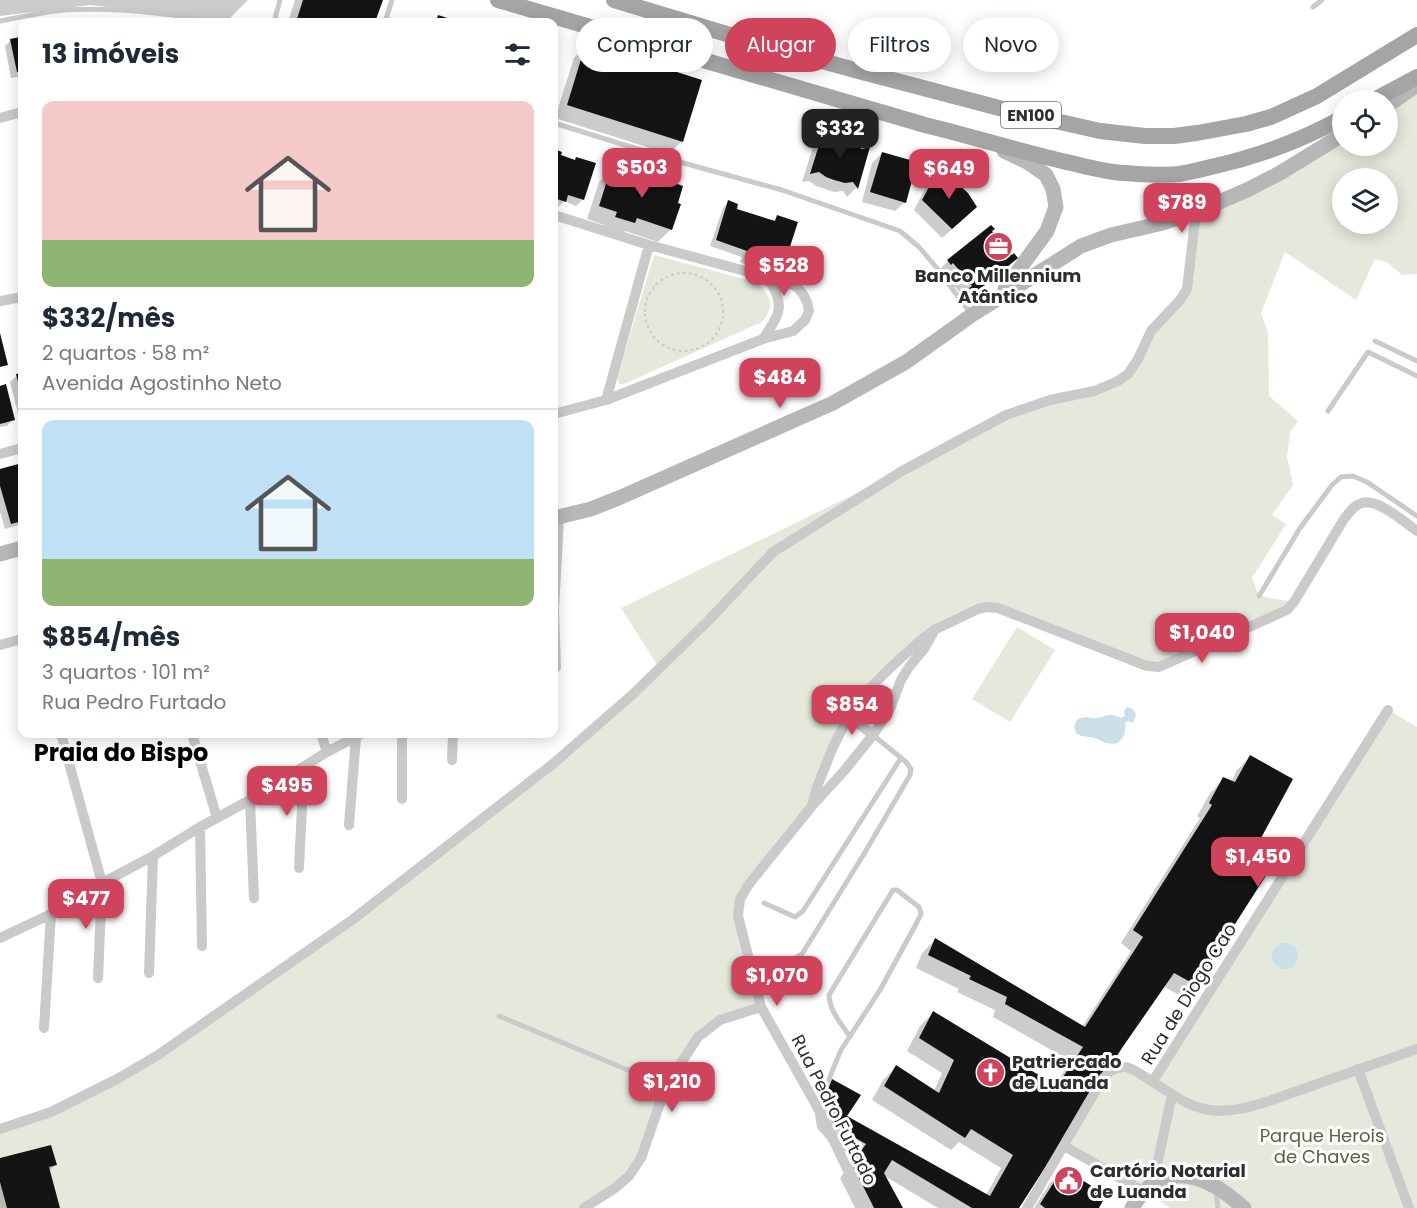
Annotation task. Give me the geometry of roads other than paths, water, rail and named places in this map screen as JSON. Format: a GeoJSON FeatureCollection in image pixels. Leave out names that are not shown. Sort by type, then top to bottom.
{"type":"FeatureCollection","features":[{"type":"Feature","properties":{"kind":"main road","name":"EN100"},"geometry":{"type":"LineString","coordinates":[[498,0],[991,144],[1104,171],[1133,174],[1179,174],[1242,160],[1309,135],[1332,123]]}},
{"type":"Feature","properties":{"kind":"main road","name":"EN100"},"geometry":{"type":"LineString","coordinates":[[614,0],[750,41],[935,92],[1076,126],[1145,136],[1197,133],[1271,117],[1317,96],[1417,34]]}},
{"type":"Feature","properties":{"kind":"main road"},"geometry":{"type":"LineString","coordinates":[[1393,90],[1417,77]]}},
{"type":"Feature","properties":{"kind":"street"},"geometry":{"type":"LineString","coordinates":[[1398,98],[1417,85]]}},
{"type":"Feature","properties":{"kind":"street"},"geometry":{"type":"LineString","coordinates":[[0,118],[18,113]]}},
{"type":"Feature","properties":{"kind":"street"},"geometry":{"type":"LineString","coordinates":[[558,517],[591,509],[621,497],[833,403],[906,362],[972,315],[1081,246],[1111,235],[1163,223],[1196,212],[1247,190],[1332,141]]}},
{"type":"Feature","properties":{"kind":"street"},"geometry":{"type":"LineString","coordinates":[[991,144],[1029,163],[1046,175],[1053,189],[1056,207],[1047,231],[1001,296]]}},
{"type":"Feature","properties":{"kind":"street"},"geometry":{"type":"LineString","coordinates":[[0,1128],[51,1112],[158,1055],[352,920],[554,763],[623,703],[708,621],[773,552],[902,471],[1006,415],[1050,400],[1094,391],[1128,374],[1138,359],[1150,331],[1180,300],[1187,289],[1196,212]]}},
{"type":"Feature","properties":{"kind":"street"},"geometry":{"type":"LineString","coordinates":[[558,216],[786,282],[797,287],[807,302],[809,311],[805,320],[794,331],[763,339],[606,400],[558,413]]}},
{"type":"Feature","properties":{"kind":"street"},"geometry":{"type":"LineString","coordinates":[[606,400],[650,244]]}},
{"type":"Feature","properties":{"kind":"street"},"geometry":{"type":"LineString","coordinates":[[763,339],[779,311],[777,293],[768,278]]}},
{"type":"Feature","properties":{"kind":"street"},"geometry":{"type":"LineString","coordinates":[[0,301],[18,298]]}},
{"type":"Feature","properties":{"kind":"street"},"geometry":{"type":"LineString","coordinates":[[0,454],[18,449]]}},
{"type":"Feature","properties":{"kind":"street","name":"Rua Pedro Furtado"},"geometry":{"type":"LineString","coordinates":[[812,806],[825,765],[854,707],[872,686],[921,640],[934,630],[978,609],[998,608],[1147,666],[1159,667],[1287,610],[1344,519],[1360,503],[1370,502],[1382,507],[1417,531]]}},
{"type":"Feature","properties":{"kind":"street"},"geometry":{"type":"LineString","coordinates":[[0,554],[18,549]]}},
{"type":"Feature","properties":{"kind":"street","name":"Rua Pedro Furtado"},"geometry":{"type":"LineString","coordinates":[[866,1208],[819,1110],[761,1007],[738,916],[740,899],[749,884],[812,806],[873,735],[890,709],[901,680],[924,649],[934,630]]}},
{"type":"Feature","properties":{"kind":"street"},"geometry":{"type":"LineString","coordinates":[[0,645],[18,640]]}},
{"type":"Feature","properties":{"kind":"street"},"geometry":{"type":"LineString","coordinates":[[872,686],[895,696]]}},
{"type":"Feature","properties":{"kind":"street","name":"Rua de Diogo Cao"},"geometry":{"type":"LineString","coordinates":[[1153,1082],[1388,710]]}},
{"type":"Feature","properties":{"kind":"street"},"geometry":{"type":"LineString","coordinates":[[849,716],[873,735]]}},
{"type":"Feature","properties":{"kind":"street"},"geometry":{"type":"LineString","coordinates":[[62,738],[102,883],[98,978]]}},
{"type":"Feature","properties":{"kind":"street"},"geometry":{"type":"LineString","coordinates":[[193,738],[217,818]]}},
{"type":"Feature","properties":{"kind":"street"},"geometry":{"type":"LineString","coordinates":[[322,738],[327,752]]}},
{"type":"Feature","properties":{"kind":"street"},"geometry":{"type":"LineString","coordinates":[[0,938],[51,914],[250,800],[353,738]]}},
{"type":"Feature","properties":{"kind":"street"},"geometry":{"type":"LineString","coordinates":[[349,825],[358,738]]}},
{"type":"Feature","properties":{"kind":"street"},"geometry":{"type":"LineString","coordinates":[[402,738],[402,799]]}},
{"type":"Feature","properties":{"kind":"street"},"geometry":{"type":"LineString","coordinates":[[452,760],[453,738]]}},
{"type":"Feature","properties":{"kind":"street"},"geometry":{"type":"LineString","coordinates":[[299,868],[304,767]]}},
{"type":"Feature","properties":{"kind":"street"},"geometry":{"type":"LineString","coordinates":[[250,800],[254,898]]}},
{"type":"Feature","properties":{"kind":"street"},"geometry":{"type":"LineString","coordinates":[[200,827],[202,946]]}},
{"type":"Feature","properties":{"kind":"street"},"geometry":{"type":"LineString","coordinates":[[149,973],[153,856]]}},
{"type":"Feature","properties":{"kind":"street"},"geometry":{"type":"LineString","coordinates":[[44,1028],[51,914]]}},
{"type":"Feature","properties":{"kind":"street"},"geometry":{"type":"LineString","coordinates":[[584,1208],[629,1176],[641,1158],[666,1086],[698,1037],[720,1020],[761,1007]]}},
{"type":"Feature","properties":{"kind":"street"},"geometry":{"type":"LineString","coordinates":[[1027,1208],[1102,1080],[1111,1070],[1118,1067],[1130,1068],[1172,1095],[1192,1104],[1208,1110],[1226,1111],[1259,1104],[1417,1048]]}},
{"type":"Feature","properties":{"kind":"street"},"geometry":{"type":"LineString","coordinates":[[1359,1069],[1409,1208]]}},
{"type":"Feature","properties":{"kind":"street"},"geometry":{"type":"LineString","coordinates":[[1132,1208],[1148,1187],[1172,1095]]}},
{"type":"Feature","properties":{"kind":"street"},"geometry":{"type":"LineString","coordinates":[[1064,1146],[1148,1187]]}},
{"type":"Feature","properties":{"kind":"street"},"geometry":{"type":"LineString","coordinates":[[1148,1187],[1166,1177],[1182,1174],[1215,1186],[1244,1208]]}},
{"type":"Feature","properties":{"kind":"lane"},"geometry":{"type":"LineString","coordinates":[[275,18],[280,0]]}},
{"type":"Feature","properties":{"kind":"lane"},"geometry":{"type":"LineString","coordinates":[[386,18],[392,0]]}},
{"type":"Feature","properties":{"kind":"lane"},"geometry":{"type":"LineString","coordinates":[[1312,7],[1322,0]]}},
{"type":"Feature","properties":{"kind":"lane"},"geometry":{"type":"LineString","coordinates":[[0,21],[63,10],[116,9],[193,18]]}},
{"type":"Feature","properties":{"kind":"lane"},"geometry":{"type":"LineString","coordinates":[[558,124],[676,161],[783,190],[900,231],[919,247],[972,315]]}},
{"type":"Feature","properties":{"kind":"lane"},"geometry":{"type":"LineString","coordinates":[[1375,340],[1417,361]]}},
{"type":"Feature","properties":{"kind":"lane"},"geometry":{"type":"LineString","coordinates":[[1328,411],[1368,352],[1417,376]]}},
{"type":"Feature","properties":{"kind":"lane"},"geometry":{"type":"LineString","coordinates":[[1259,596],[1300,528],[1332,485],[1341,477],[1353,476],[1367,482],[1417,516]]}},
{"type":"Feature","properties":{"kind":"lane"},"geometry":{"type":"LineString","coordinates":[[754,982],[802,954],[910,775],[911,769],[906,762],[873,735]]}},
{"type":"Feature","properties":{"kind":"lane"},"geometry":{"type":"LineString","coordinates":[[764,903],[795,917],[803,911],[901,758]]}},
{"type":"Feature","properties":{"kind":"lane"},"geometry":{"type":"LineString","coordinates":[[819,1110],[841,1050],[850,1037],[880,990],[921,914],[919,907],[897,890],[893,890],[829,995],[835,1016],[850,1037]]}},
{"type":"Feature","properties":{"kind":"lane"},"geometry":{"type":"LineString","coordinates":[[499,1016],[666,1086]]}},
{"type":"Feature","properties":{"kind":"lane"},"geometry":{"type":"LineString","coordinates":[[1215,1186],[1218,1208]]}},
{"type":"Feature","properties":{"kind":"water"},"geometry":{"type":"Polygon","coordinates":[[[1127,707],[1131,708],[1136,715],[1133,723],[1128,721],[1125,723],[1124,735],[1116,743],[1107,743],[1076,733],[1074,726],[1078,719],[1110,715],[1121,718],[1125,716],[1124,711],[1127,707]]]}},
{"type":"Feature","properties":{"kind":"water"},"geometry":{"type":"Polygon","coordinates":[[[1285,943],[1294,947],[1298,956],[1294,965],[1285,969],[1276,965],[1272,956],[1276,947],[1285,943]]]}},
{"type":"Feature","properties":{"kind":"place","name":"Banco Millennium Atântico"},"geometry":{"type":"Point","coordinates":[998,247]}},
{"type":"Feature","properties":{"kind":"place","name":"Patriercado de Luanda"},"geometry":{"type":"Point","coordinates":[991,1072]}},
{"type":"Feature","properties":{"kind":"place","name":"Cartório Notarial de Luanda"},"geometry":{"type":"Point","coordinates":[1069,1181]}},
{"type":"Feature","properties":{"kind":"district","name":"Praia do Bispo"},"geometry":{"type":"Point","coordinates":[121,753]}},
{"type":"Feature","properties":{"kind":"park label","name":"Parque Herois de Chaves"},"geometry":{"type":"Point","coordinates":[1322,1146]}}]}
